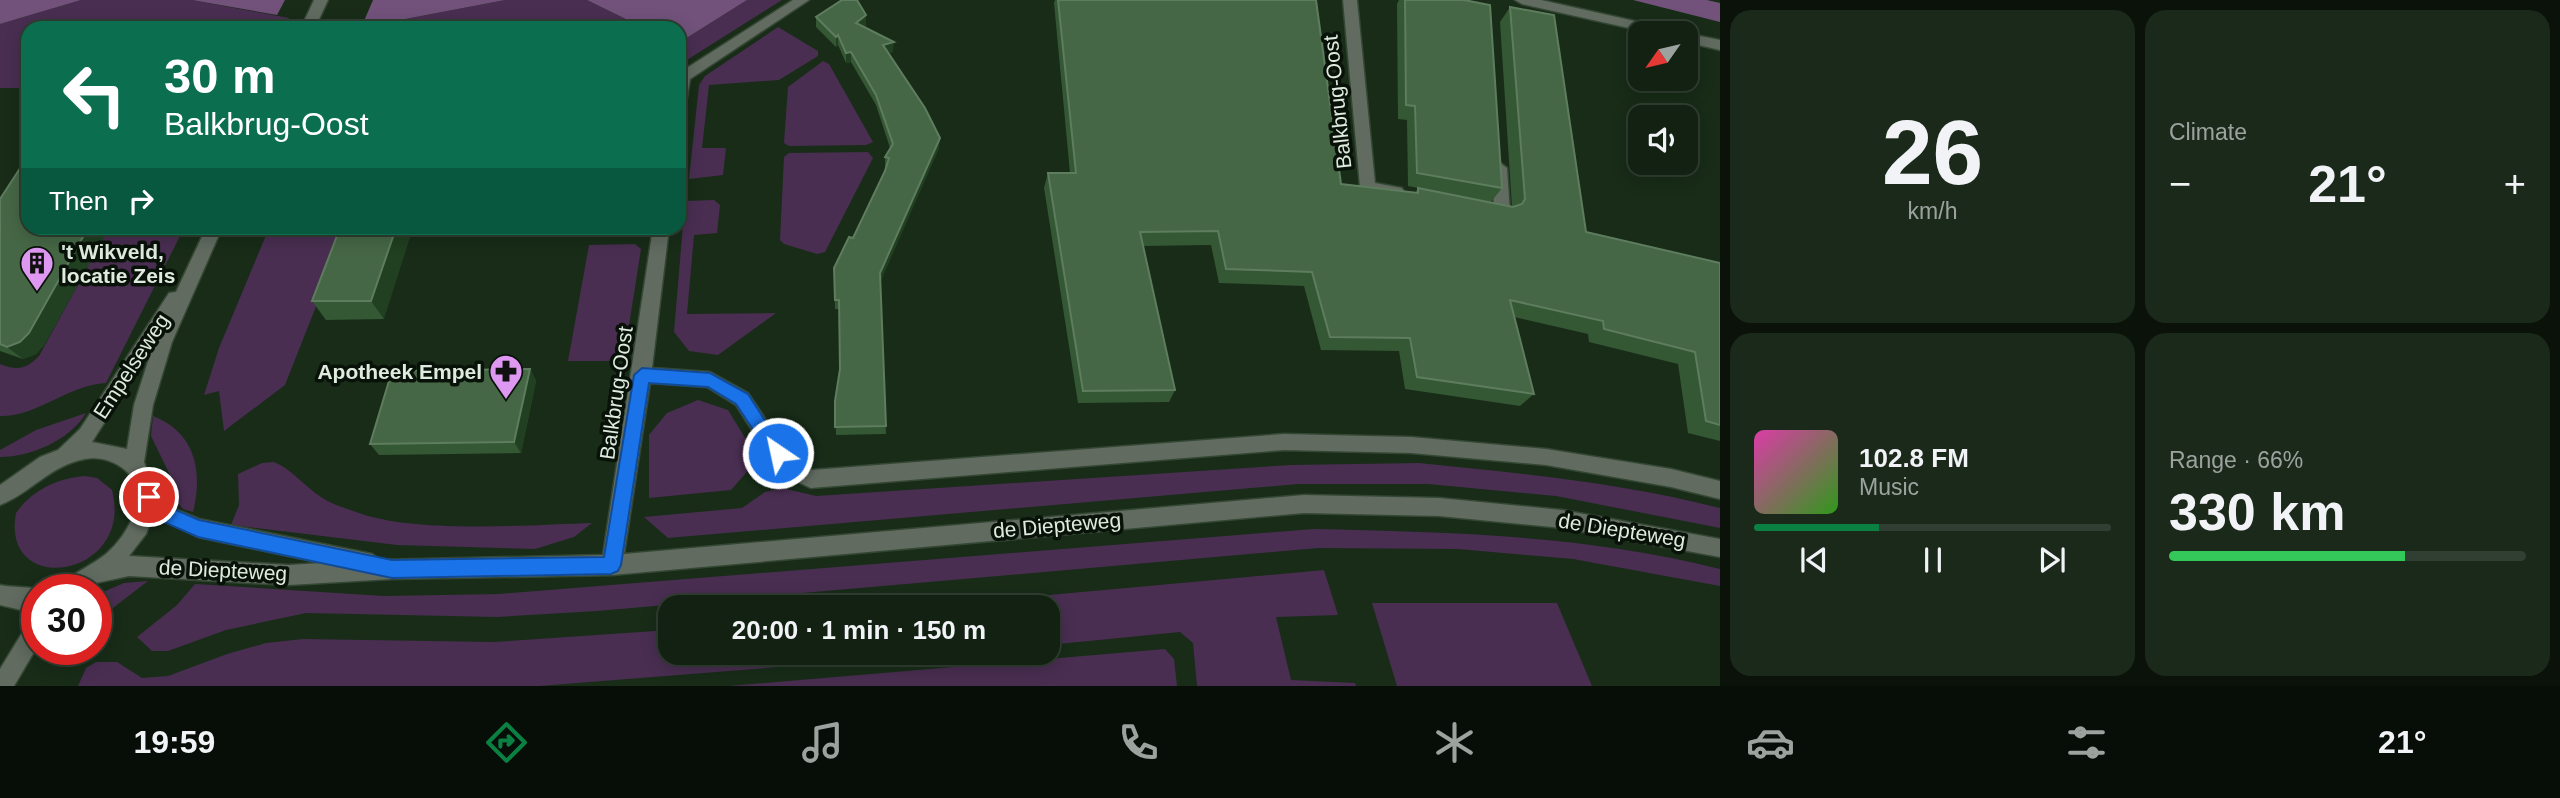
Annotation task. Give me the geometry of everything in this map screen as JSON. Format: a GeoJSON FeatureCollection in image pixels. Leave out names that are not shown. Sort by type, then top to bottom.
{"type":"FeatureCollection","features":[{"type":"Feature","properties":{"kind":"street"},"geometry":{"type":"LineString","coordinates":[[311,21],[321,0]]}},
{"type":"Feature","properties":{"kind":"street"},"geometry":{"type":"LineString","coordinates":[[686,74],[802,0]]}},
{"type":"Feature","properties":{"kind":"street","name":"Balkbrug-Oost"},"geometry":{"type":"LineString","coordinates":[[1350,0],[1368,187],[1408,194]]}},
{"type":"Feature","properties":{"kind":"street"},"geometry":{"type":"LineString","coordinates":[[1521,0],[1628,24]]}},
{"type":"Feature","properties":{"kind":"street"},"geometry":{"type":"LineString","coordinates":[[1698,40],[1720,45]]}},
{"type":"Feature","properties":{"kind":"street"},"geometry":{"type":"LineString","coordinates":[[1475,208],[1502,213],[1498,146]]}},
{"type":"Feature","properties":{"kind":"street","name":"Empelseweg"},"geometry":{"type":"LineString","coordinates":[[135,461],[135,439],[144,404],[193,272],[211,235]]}},
{"type":"Feature","properties":{"kind":"street","name":"Balkbrug-Oost"},"geometry":{"type":"LineString","coordinates":[[611,565],[642,375],[660,235]]}},
{"type":"Feature","properties":{"kind":"street","name":"Empelseweg"},"geometry":{"type":"LineString","coordinates":[[64,455],[87,435],[193,272]]}},
{"type":"Feature","properties":{"kind":"street"},"geometry":{"type":"LineString","coordinates":[[642,375],[710,380],[742,399],[787,467],[811,479],[1284,442],[1410,445],[1546,457],[1671,478],[1720,490]]}},
{"type":"Feature","properties":{"kind":"street"},"geometry":{"type":"LineString","coordinates":[[0,496],[19,478],[64,455],[105,450],[121,453],[135,461],[146,477],[149,497],[134,536],[118,556],[97,573]]}},
{"type":"Feature","properties":{"kind":"street","name":"de Diepteweg"},"geometry":{"type":"LineString","coordinates":[[149,497],[163,513],[198,528],[392,569]]}},
{"type":"Feature","properties":{"kind":"street","name":"de Diepteweg"},"geometry":{"type":"LineString","coordinates":[[97,573],[130,566],[289,575],[392,569],[611,565],[1304,504],[1439,508],[1562,519],[1720,548]]}},
{"type":"Feature","properties":{"kind":"street"},"geometry":{"type":"LineString","coordinates":[[0,596],[21,600]]}},
{"type":"Feature","properties":{"kind":"street"},"geometry":{"type":"LineString","coordinates":[[2,686],[21,654]]}},
{"type":"Feature","properties":{"kind":"shaded area"},"geometry":{"type":"Polygon","coordinates":[[[0,0],[81,0],[0,24],[0,0]]]}},
{"type":"Feature","properties":{"kind":"shaded area"},"geometry":{"type":"Polygon","coordinates":[[[81,0],[192,0],[289,18],[288,21],[21,21],[21,88],[0,88],[0,24],[81,0]]]}},
{"type":"Feature","properties":{"kind":"shaded area"},"geometry":{"type":"Polygon","coordinates":[[[192,0],[285,0],[277,15],[192,0]]]}},
{"type":"Feature","properties":{"kind":"shaded area"},"geometry":{"type":"Polygon","coordinates":[[[373,0],[505,0],[398,21],[364,21],[373,0]]]}},
{"type":"Feature","properties":{"kind":"shaded area"},"geometry":{"type":"Polygon","coordinates":[[[505,0],[587,0],[630,21],[398,21],[505,0]]]}},
{"type":"Feature","properties":{"kind":"shaded area"},"geometry":{"type":"Polygon","coordinates":[[[587,0],[747,0],[686,38],[686,21],[630,21],[587,0]]]}},
{"type":"Feature","properties":{"kind":"shaded area"},"geometry":{"type":"Polygon","coordinates":[[[747,0],[782,0],[686,61],[686,38],[747,0]]]}},
{"type":"Feature","properties":{"kind":"shaded area"},"geometry":{"type":"Polygon","coordinates":[[[1633,0],[1707,0],[1720,3],[1720,22],[1633,0]]]}},
{"type":"Feature","properties":{"kind":"shaded area"},"geometry":{"type":"Polygon","coordinates":[[[778,27],[818,51],[818,56],[779,80],[709,85],[702,148],[726,148],[723,175],[689,179],[699,85],[705,76],[778,27]]]}},
{"type":"Feature","properties":{"kind":"shaded area"},"geometry":{"type":"Polygon","coordinates":[[[823,61],[829,64],[873,142],[866,145],[789,146],[784,143],[788,87],[823,61]]]}},
{"type":"Feature","properties":{"kind":"shaded area"},"geometry":{"type":"Polygon","coordinates":[[[868,152],[873,158],[825,252],[817,254],[784,244],[780,240],[784,157],[789,153],[868,152]]]}},
{"type":"Feature","properties":{"kind":"shaded area"},"geometry":{"type":"Polygon","coordinates":[[[714,200],[720,205],[717,233],[694,235],[687,314],[776,313],[718,355],[689,351],[674,332],[682,235],[686,235],[686,201],[714,200]]]}},
{"type":"Feature","properties":{"kind":"shaded area"},"geometry":{"type":"Polygon","coordinates":[[[105,235],[180,235],[106,383],[79,389],[27,412],[0,416],[0,364],[12,368],[21,367],[30,364],[39,356],[105,235]]]}},
{"type":"Feature","properties":{"kind":"shaded area"},"geometry":{"type":"Polygon","coordinates":[[[266,235],[344,235],[285,385],[224,431],[219,391],[204,395],[219,348],[266,235]]]}},
{"type":"Feature","properties":{"kind":"shaded area"},"geometry":{"type":"Polygon","coordinates":[[[635,244],[641,249],[625,351],[616,361],[568,361],[589,245],[635,244]]]}},
{"type":"Feature","properties":{"kind":"shaded area"},"geometry":{"type":"Polygon","coordinates":[[[698,400],[728,410],[758,459],[731,490],[649,498],[649,435],[667,413],[698,400]]]}},
{"type":"Feature","properties":{"kind":"shaded area"},"geometry":{"type":"Polygon","coordinates":[[[86,413],[70,431],[49,445],[24,454],[0,457],[0,450],[36,430],[86,413]]]}},
{"type":"Feature","properties":{"kind":"shaded area"},"geometry":{"type":"Polygon","coordinates":[[[153,416],[179,433],[193,455],[197,483],[193,512],[183,509],[176,501],[169,473],[151,436],[153,416]]]}},
{"type":"Feature","properties":{"kind":"shaded area"},"geometry":{"type":"Polygon","coordinates":[[[274,462],[334,504],[380,519],[439,526],[592,523],[574,537],[535,549],[397,545],[231,525],[239,505],[238,474],[262,463],[274,462]]]}},
{"type":"Feature","properties":{"kind":"shaded area"},"geometry":{"type":"Polygon","coordinates":[[[1419,463],[1570,480],[1683,499],[1720,508],[1720,528],[1556,496],[1428,484],[1298,484],[668,538],[644,517],[742,508],[765,492],[782,488],[816,496],[1291,465],[1419,463]]]}},
{"type":"Feature","properties":{"kind":"shaded area"},"geometry":{"type":"Polygon","coordinates":[[[85,476],[97,478],[112,490],[114,520],[104,543],[88,559],[67,567],[45,567],[27,558],[16,540],[16,513],[30,498],[46,487],[65,479],[85,476]]]}},
{"type":"Feature","properties":{"kind":"shaded area"},"geometry":{"type":"Polygon","coordinates":[[[1313,529],[1466,534],[1569,542],[1720,569],[1720,586],[1573,559],[1458,549],[1319,548],[780,595],[658,595],[658,606],[597,611],[497,617],[306,613],[226,630],[168,651],[152,651],[137,637],[177,605],[195,584],[384,596],[499,594],[1313,529]]]}},
{"type":"Feature","properties":{"kind":"shaded area"},"geometry":{"type":"Polygon","coordinates":[[[1324,570],[1338,615],[1276,617],[1291,680],[1355,683],[1356,686],[1197,686],[1193,643],[1180,632],[1060,644],[1060,595],[1048,595],[1324,570]]]}},
{"type":"Feature","properties":{"kind":"shaded area"},"geometry":{"type":"Polygon","coordinates":[[[148,581],[112,609],[112,588],[124,583],[148,581]]]}},
{"type":"Feature","properties":{"kind":"shaded area"},"geometry":{"type":"Polygon","coordinates":[[[1372,603],[1557,603],[1592,686],[1397,686],[1372,603]]]}},
{"type":"Feature","properties":{"kind":"shaded area"},"geometry":{"type":"Polygon","coordinates":[[[658,631],[658,665],[804,665],[539,686],[78,686],[86,668],[91,665],[112,665],[112,662],[117,662],[142,678],[168,676],[266,643],[303,639],[494,642],[658,631]]]}},
{"type":"Feature","properties":{"kind":"shaded area"},"geometry":{"type":"Polygon","coordinates":[[[1165,649],[1174,659],[1177,686],[729,686],[976,665],[1060,665],[1060,658],[1165,649]]]}},
{"type":"Feature","properties":{"kind":"building"},"geometry":{"type":"Polygon","coordinates":[[[842,0],[857,0],[866,15],[856,23],[894,42],[883,45],[925,108],[940,138],[880,273],[886,426],[835,427],[835,401],[840,369],[839,300],[835,300],[834,268],[849,237],[853,238],[885,171],[889,158],[885,157],[893,144],[876,95],[851,52],[846,53],[838,35],[836,37],[816,17],[842,0]]]}},
{"type":"Feature","properties":{"kind":"building"},"geometry":{"type":"Polygon","coordinates":[[[1058,0],[1316,0],[1341,184],[1418,193],[1418,188],[1513,207],[1522,204],[1525,199],[1510,7],[1554,15],[1586,232],[1720,263],[1720,425],[1706,421],[1695,352],[1604,329],[1603,321],[1510,300],[1534,394],[1417,377],[1410,338],[1330,337],[1312,272],[1226,269],[1218,231],[1140,232],[1175,390],[1083,391],[1048,173],[1076,173],[1058,0]]]}},
{"type":"Feature","properties":{"kind":"building"},"geometry":{"type":"Polygon","coordinates":[[[1405,0],[1464,0],[1490,5],[1502,188],[1417,173],[1415,106],[1406,105],[1405,0]]]}},
{"type":"Feature","properties":{"kind":"building","name":"'t Wikveld, locatie Zeis"},"geometry":{"type":"Polygon","coordinates":[[[21,167],[21,235],[84,235],[29,333],[20,342],[7,347],[0,344],[0,199],[21,167]]]}},
{"type":"Feature","properties":{"kind":"building"},"geometry":{"type":"Polygon","coordinates":[[[337,235],[394,235],[371,301],[312,301],[337,235]]]}},
{"type":"Feature","properties":{"kind":"building"},"geometry":{"type":"Polygon","coordinates":[[[530,369],[514,442],[370,444],[392,371],[530,369]]]}},
{"type":"Feature","properties":{"kind":"place","name":"'t Wikveld, locatie Zeis"},"geometry":{"type":"Point","coordinates":[37,293]}},
{"type":"Feature","properties":{"kind":"place","name":"Apotheek Empel"},"geometry":{"type":"Point","coordinates":[506,401]}},
{"type":"Feature","properties":{"kind":"route"},"geometry":{"type":"LineString","coordinates":[[149,497],[163,513],[198,528],[392,569],[611,565],[642,375],[710,380],[742,399],[778,453]]}}]}
